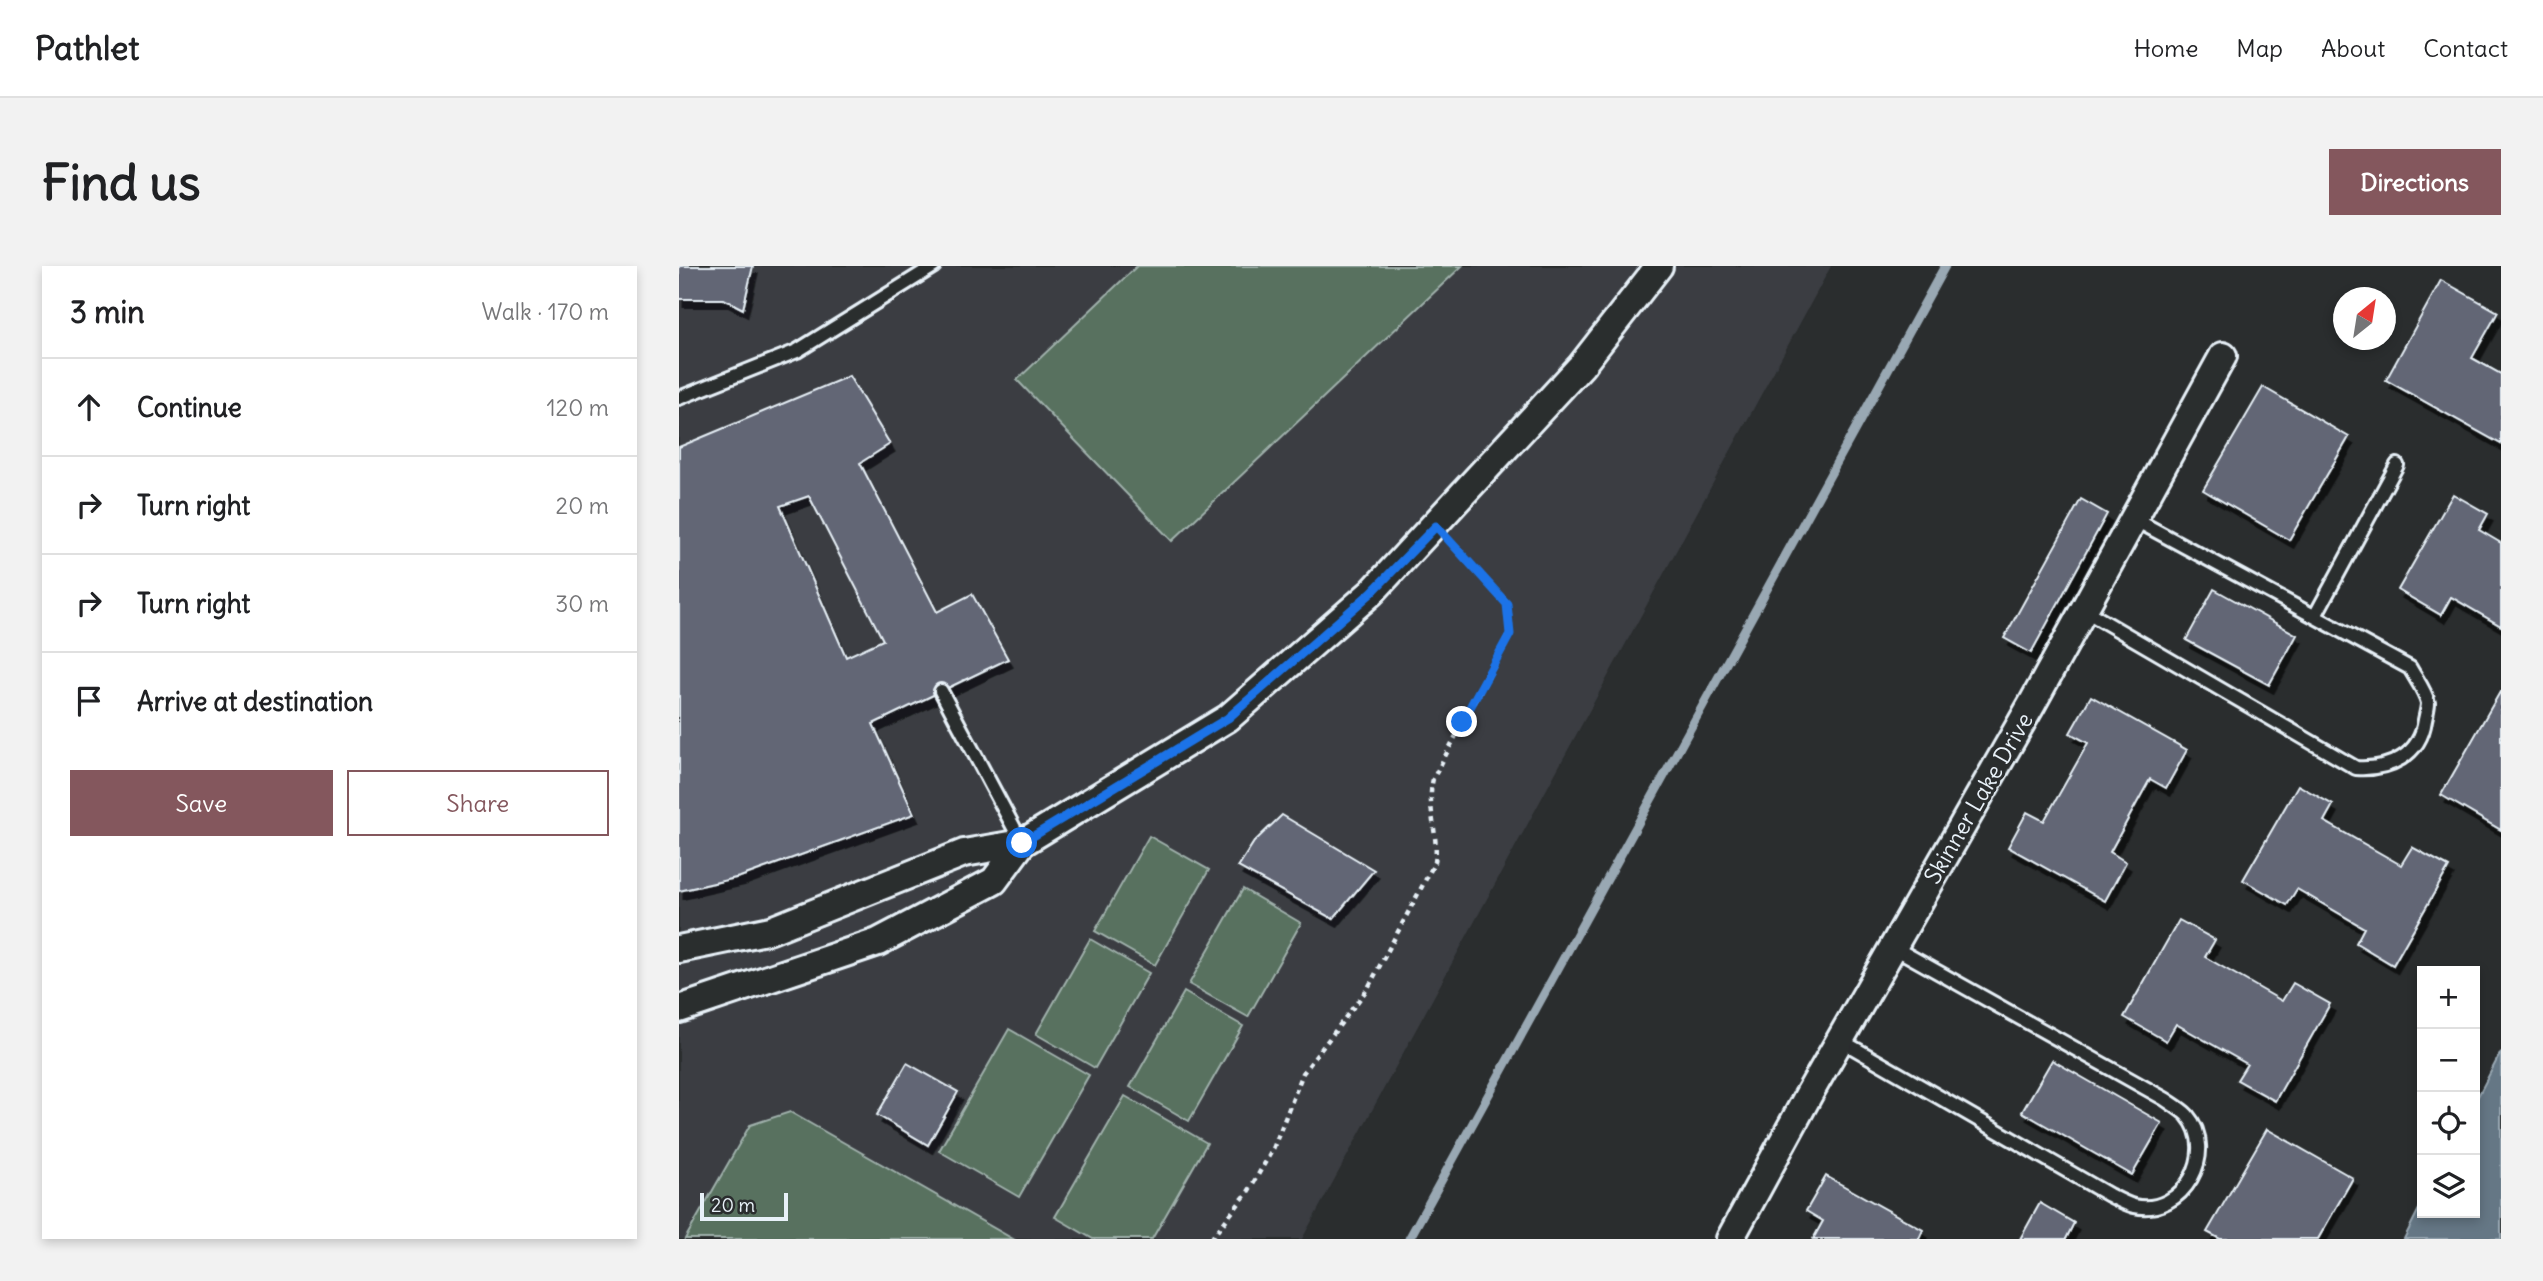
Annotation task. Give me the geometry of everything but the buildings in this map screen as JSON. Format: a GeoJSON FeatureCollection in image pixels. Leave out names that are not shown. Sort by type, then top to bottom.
{"type":"FeatureCollection","features":[{"type":"Feature","properties":{"kind":"street"},"geometry":{"type":"LineString","coordinates":[[679,949],[771,930],[964,853],[1022,843],[1228,718],[1372,592],[1436,526],[1581,366],[1659,266]]}},
{"type":"Feature","properties":{"kind":"street","name":"Skinner Lake Drive"},"geometry":{"type":"LineString","coordinates":[[1730,1239],[2084,610],[2223,356]]}},
{"type":"Feature","properties":{"kind":"street"},"geometry":{"type":"LineString","coordinates":[[679,1009],[879,942],[994,881],[1022,843]]}},
{"type":"Feature","properties":{"kind":"lane"},"geometry":{"type":"LineString","coordinates":[[679,398],[797,351],[934,266]]}},
{"type":"Feature","properties":{"kind":"lane"},"geometry":{"type":"LineString","coordinates":[[2315,616],[2397,465]]}},
{"type":"Feature","properties":{"kind":"lane"},"geometry":{"type":"LineString","coordinates":[[2084,610],[2356,768],[2375,769],[2391,765],[2408,755],[2424,733],[2428,704],[2410,668],[2134,519]]}},
{"type":"Feature","properties":{"kind":"lane"},"geometry":{"type":"LineString","coordinates":[[941,691],[1022,843]]}},
{"type":"Feature","properties":{"kind":"lane"},"geometry":{"type":"LineString","coordinates":[[1840,1041],[2109,1195],[2135,1206],[2153,1206],[2171,1200],[2190,1182],[2200,1151],[2197,1135],[2187,1115],[2165,1099],[1893,947]]}},
{"type":"Feature","properties":{"kind":"path"},"geometry":{"type":"LineString","coordinates":[[1211,1239],[1248,1192],[1273,1149],[1303,1073],[1368,988],[1429,873],[1437,846],[1430,795],[1433,779],[1510,634],[1507,604],[1436,526]]}},
{"type":"Feature","properties":{"kind":"shaded area"},"geometry":{"type":"Polygon","coordinates":[[[679,266],[1831,266],[1302,1239],[679,1239],[679,266]]]}},
{"type":"Feature","properties":{"kind":"green space"},"geometry":{"type":"Polygon","coordinates":[[[1137,266],[1462,266],[1172,541],[1017,380],[1137,266]]]}},
{"type":"Feature","properties":{"kind":"green space"},"geometry":{"type":"Polygon","coordinates":[[[1149,836],[1209,870],[1155,965],[1095,931],[1149,836]]]}},
{"type":"Feature","properties":{"kind":"green space"},"geometry":{"type":"Polygon","coordinates":[[[1243,889],[1301,923],[1248,1017],[1189,984],[1243,889]]]}},
{"type":"Feature","properties":{"kind":"green space"},"geometry":{"type":"Polygon","coordinates":[[[1090,939],[1149,973],[1095,1068],[1036,1034],[1090,939]]]}},
{"type":"Feature","properties":{"kind":"green space"},"geometry":{"type":"Polygon","coordinates":[[[1184,992],[1243,1026],[1189,1121],[1130,1087],[1184,992]]]}},
{"type":"Feature","properties":{"kind":"green space"},"geometry":{"type":"Polygon","coordinates":[[[1009,1029],[1089,1075],[1019,1197],[939,1151],[1009,1029]]]}},
{"type":"Feature","properties":{"kind":"green space"},"geometry":{"type":"Polygon","coordinates":[[[1125,1096],[1207,1143],[1152,1239],[1093,1239],[1055,1217],[1125,1096]]]}},
{"type":"Feature","properties":{"kind":"green space"},"geometry":{"type":"Polygon","coordinates":[[[790,1112],[1013,1239],[685,1239],[750,1125],[790,1112]]]}},
{"type":"Feature","properties":{"kind":"water"},"geometry":{"type":"Polygon","coordinates":[[[2501,1052],[2501,1239],[2404,1239],[2417,1213],[2417,1218],[2480,1218],[2480,1092],[2501,1052]]]}},
{"type":"Feature","properties":{"kind":"waterway"},"geometry":{"type":"LineString","coordinates":[[1409,1239],[1945,266]]}},
{"type":"Feature","properties":{"kind":"route"},"geometry":{"type":"LineString","coordinates":[[1022,843],[1228,718],[1372,592],[1436,526],[1507,604],[1510,634],[1462,722]]}}]}
